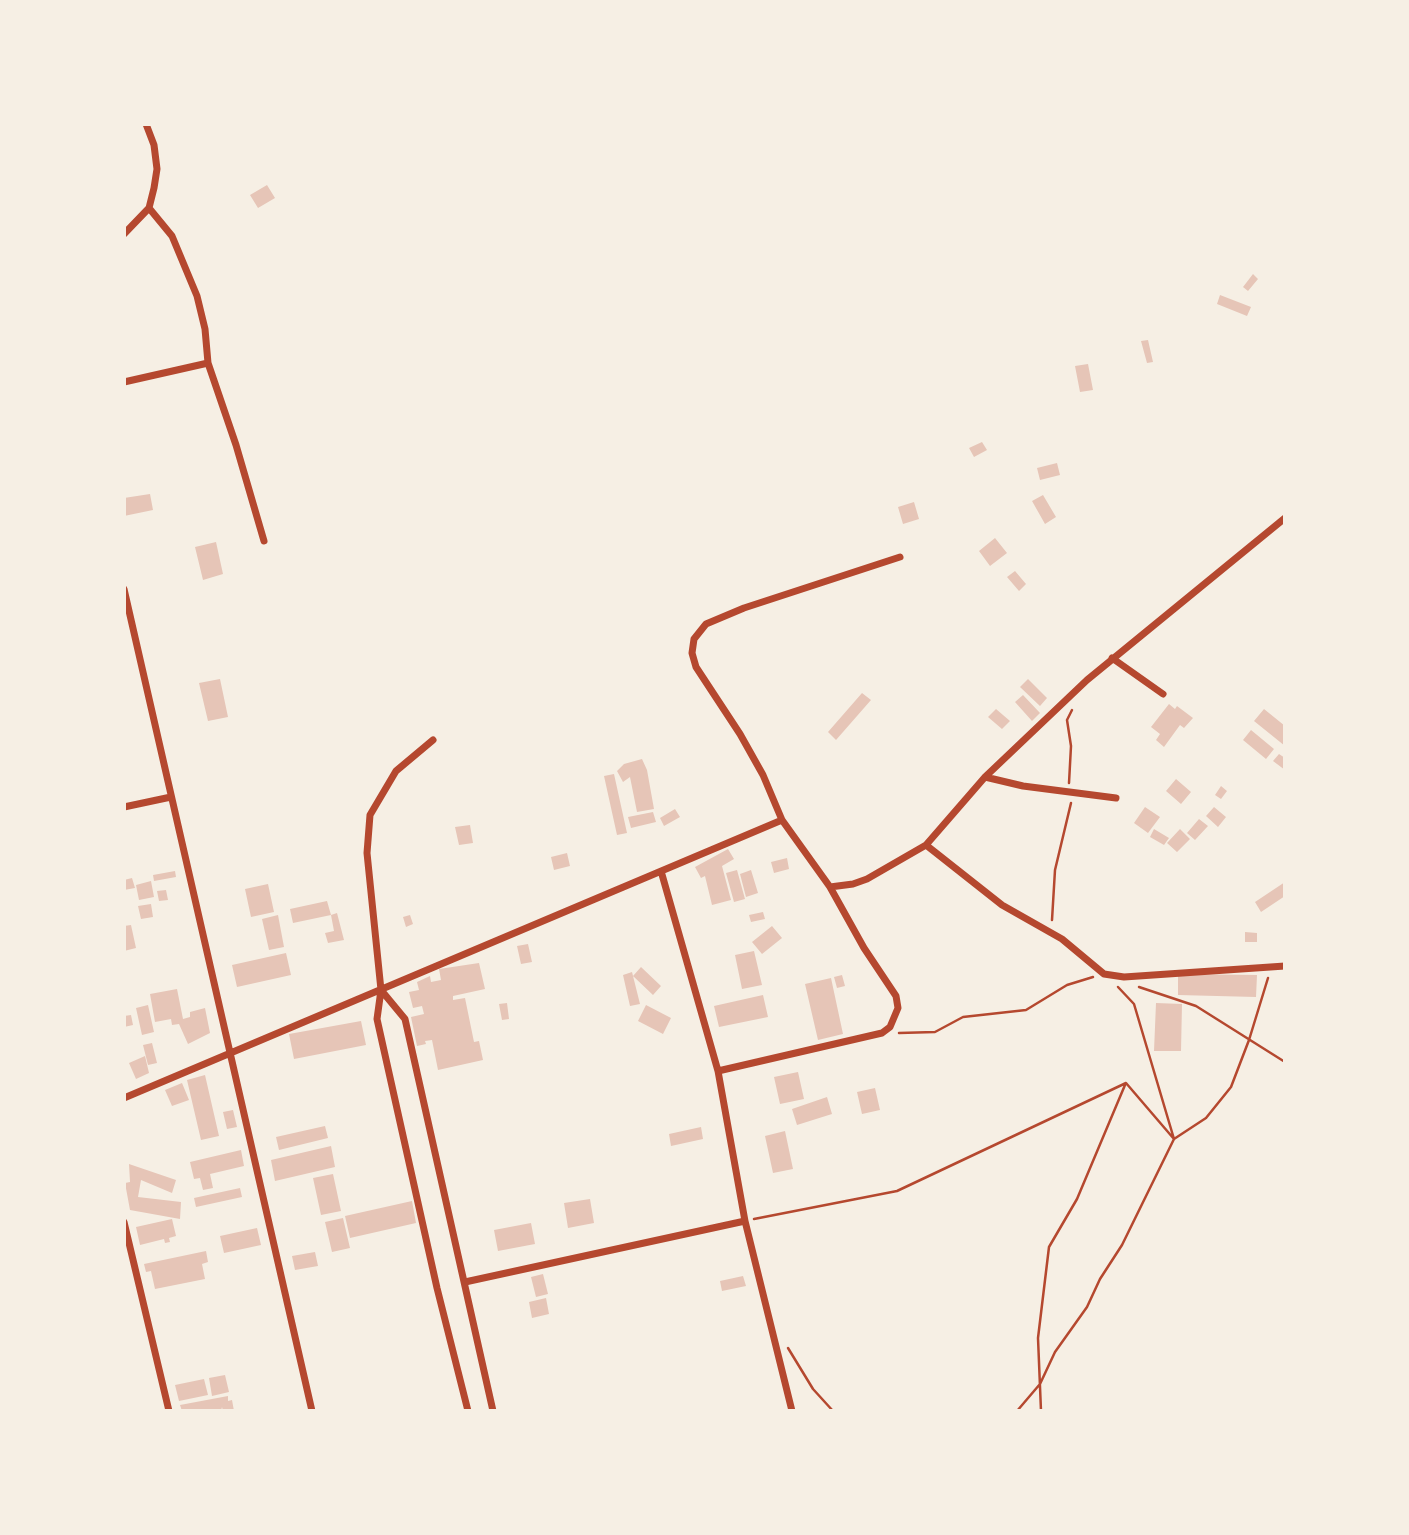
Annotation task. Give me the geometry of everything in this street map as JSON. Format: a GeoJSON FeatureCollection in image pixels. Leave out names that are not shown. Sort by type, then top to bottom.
{"type":"FeatureCollection","features":[{"type":"Feature","properties":{"kind":"street"},"geometry":{"type":"LineString","coordinates":[[124,234],[149,208],[157,169],[154,145],[146,124]]}},
{"type":"Feature","properties":{"kind":"street"},"geometry":{"type":"LineString","coordinates":[[149,208],[172,236],[188,269],[205,328],[208,363],[236,445],[264,541]]}},
{"type":"Feature","properties":{"kind":"street"},"geometry":{"type":"LineString","coordinates":[[124,382],[208,363]]}},
{"type":"Feature","properties":{"kind":"street"},"geometry":{"type":"LineString","coordinates":[[830,887],[867,879],[926,845],[985,777],[1112,658],[1285,518]]}},
{"type":"Feature","properties":{"kind":"street"},"geometry":{"type":"LineString","coordinates":[[718,1071],[882,1033],[896,1018],[898,1007],[896,996],[864,948],[830,887],[782,820],[763,775],[740,734],[696,667],[692,653],[694,639],[706,625],[744,608],[900,557]]}},
{"type":"Feature","properties":{"kind":"street"},"geometry":{"type":"LineString","coordinates":[[124,589],[312,1411]]}},
{"type":"Feature","properties":{"kind":"street"},"geometry":{"type":"LineString","coordinates":[[1112,658],[1163,694]]}},
{"type":"Feature","properties":{"kind":"street"},"geometry":{"type":"LineString","coordinates":[[433,740],[396,771],[370,815],[367,853],[381,990],[377,1019],[437,1288],[468,1411]]}},
{"type":"Feature","properties":{"kind":"street"},"geometry":{"type":"LineString","coordinates":[[985,777],[1033,788],[1116,798]]}},
{"type":"Feature","properties":{"kind":"street"},"geometry":{"type":"LineString","coordinates":[[124,807],[171,797]]}},
{"type":"Feature","properties":{"kind":"street"},"geometry":{"type":"LineString","coordinates":[[124,1098],[782,820]]}},
{"type":"Feature","properties":{"kind":"street"},"geometry":{"type":"LineString","coordinates":[[926,845],[1002,905],[1062,939],[1104,974],[1124,977],[1285,965]]}},
{"type":"Feature","properties":{"kind":"street"},"geometry":{"type":"LineString","coordinates":[[661,870],[718,1071],[745,1221],[792,1411]]}},
{"type":"Feature","properties":{"kind":"street"},"geometry":{"type":"LineString","coordinates":[[381,990],[405,1019],[493,1411]]}},
{"type":"Feature","properties":{"kind":"street"},"geometry":{"type":"LineString","coordinates":[[465,1282],[745,1221]]}},
{"type":"Feature","properties":{"kind":"street"},"geometry":{"type":"LineString","coordinates":[[124,1222],[169,1411]]}},
{"type":"Feature","properties":{"kind":"path"},"geometry":{"type":"LineString","coordinates":[[1017,1411],[1040,1384],[1055,1352],[1087,1307],[1100,1279],[1122,1245],[1174,1139],[1206,1118],[1231,1087],[1272,966]]}},
{"type":"Feature","properties":{"kind":"path"},"geometry":{"type":"LineString","coordinates":[[882,1033],[935,1032],[963,1017],[1026,1010],[1068,985],[1104,974],[1134,1004],[1174,1139]]}},
{"type":"Feature","properties":{"kind":"path"},"geometry":{"type":"LineString","coordinates":[[1130,984],[1196,1006],[1285,1062]]}},
{"type":"Feature","properties":{"kind":"path"},"geometry":{"type":"LineString","coordinates":[[1126,1083],[1174,1139]]}},
{"type":"Feature","properties":{"kind":"path"},"geometry":{"type":"LineString","coordinates":[[745,1221],[897,1191],[1126,1083]]}},
{"type":"Feature","properties":{"kind":"path"},"geometry":{"type":"LineString","coordinates":[[1041,1411],[1038,1338],[1049,1247],[1077,1199],[1126,1083]]}},
{"type":"Feature","properties":{"kind":"path"},"geometry":{"type":"LineString","coordinates":[[785,1339],[788,1349],[813,1389],[832,1411]]}},
{"type":"Feature","properties":{"kind":"building"},"geometry":{"type":"Polygon","coordinates":[[[267,185],[275,198],[258,208],[250,195],[267,185]]]}},
{"type":"Feature","properties":{"kind":"building"},"geometry":{"type":"Polygon","coordinates":[[[1253,274],[1258,279],[1248,291],[1243,287],[1253,274]]]}},
{"type":"Feature","properties":{"kind":"building"},"geometry":{"type":"Polygon","coordinates":[[[1220,295],[1251,307],[1247,316],[1217,304],[1220,295]]]}},
{"type":"Feature","properties":{"kind":"building"},"geometry":{"type":"Polygon","coordinates":[[[1148,340],[1153,362],[1147,363],[1141,341],[1148,340]]]}},
{"type":"Feature","properties":{"kind":"building"},"geometry":{"type":"Polygon","coordinates":[[[1088,364],[1093,390],[1080,392],[1075,366],[1088,364]]]}},
{"type":"Feature","properties":{"kind":"building"},"geometry":{"type":"Polygon","coordinates":[[[982,442],[987,450],[974,457],[969,448],[982,442]]]}},
{"type":"Feature","properties":{"kind":"building"},"geometry":{"type":"Polygon","coordinates":[[[1057,463],[1060,475],[1040,480],[1037,468],[1057,463]]]}},
{"type":"Feature","properties":{"kind":"building"},"geometry":{"type":"Polygon","coordinates":[[[150,494],[153,510],[124,516],[124,498],[150,494]]]}},
{"type":"Feature","properties":{"kind":"building"},"geometry":{"type":"Polygon","coordinates":[[[1043,495],[1056,517],[1045,524],[1032,501],[1043,495]]]}},
{"type":"Feature","properties":{"kind":"building"},"geometry":{"type":"Polygon","coordinates":[[[914,502],[919,519],[903,524],[898,507],[914,502]]]}},
{"type":"Feature","properties":{"kind":"building"},"geometry":{"type":"Polygon","coordinates":[[[995,538],[1007,553],[990,566],[979,551],[995,538]]]}},
{"type":"Feature","properties":{"kind":"building"},"geometry":{"type":"Polygon","coordinates":[[[216,542],[223,574],[203,580],[195,547],[216,542]]]}},
{"type":"Feature","properties":{"kind":"building"},"geometry":{"type":"Polygon","coordinates":[[[1015,571],[1026,584],[1019,591],[1007,577],[1015,571]]]}},
{"type":"Feature","properties":{"kind":"building"},"geometry":{"type":"Polygon","coordinates":[[[220,679],[228,717],[208,721],[199,683],[220,679]]]}},
{"type":"Feature","properties":{"kind":"building"},"geometry":{"type":"Polygon","coordinates":[[[1028,679],[1047,698],[1040,706],[1020,687],[1028,679]]]}},
{"type":"Feature","properties":{"kind":"building"},"geometry":{"type":"Polygon","coordinates":[[[862,693],[871,700],[836,740],[828,732],[862,693]]]}},
{"type":"Feature","properties":{"kind":"building"},"geometry":{"type":"Polygon","coordinates":[[[1023,695],[1040,713],[1032,721],[1015,702],[1023,695]]]}},
{"type":"Feature","properties":{"kind":"building"},"geometry":{"type":"Polygon","coordinates":[[[1169,704],[1175,709],[1177,706],[1193,718],[1184,728],[1180,725],[1164,747],[1156,740],[1160,734],[1151,727],[1169,704]]]}},
{"type":"Feature","properties":{"kind":"building"},"geometry":{"type":"Polygon","coordinates":[[[996,709],[1010,721],[1002,729],[988,717],[996,709]]]}},
{"type":"Feature","properties":{"kind":"building"},"geometry":{"type":"Polygon","coordinates":[[[1264,709],[1285,726],[1285,746],[1254,721],[1264,709]]]}},
{"type":"Feature","properties":{"kind":"building"},"geometry":{"type":"Polygon","coordinates":[[[1251,730],[1274,749],[1266,759],[1243,740],[1251,730]]]}},
{"type":"Feature","properties":{"kind":"building"},"geometry":{"type":"Polygon","coordinates":[[[1279,754],[1285,758],[1285,770],[1273,761],[1279,754]]]}},
{"type":"Feature","properties":{"kind":"building"},"geometry":{"type":"Polygon","coordinates":[[[642,759],[647,770],[654,809],[637,812],[630,777],[623,782],[617,771],[624,764],[642,759]]]}},
{"type":"Feature","properties":{"kind":"building"},"geometry":{"type":"Polygon","coordinates":[[[614,774],[627,833],[617,835],[604,776],[614,774]]]}},
{"type":"Feature","properties":{"kind":"building"},"geometry":{"type":"Polygon","coordinates":[[[1176,779],[1191,792],[1181,804],[1166,791],[1176,779]]]}},
{"type":"Feature","properties":{"kind":"building"},"geometry":{"type":"Polygon","coordinates":[[[1221,786],[1227,791],[1221,799],[1215,795],[1221,786]]]}},
{"type":"Feature","properties":{"kind":"building"},"geometry":{"type":"Polygon","coordinates":[[[1145,807],[1160,817],[1148,833],[1134,823],[1145,807]]]}},
{"type":"Feature","properties":{"kind":"building"},"geometry":{"type":"Polygon","coordinates":[[[1214,807],[1226,817],[1218,827],[1206,816],[1214,807]]]}},
{"type":"Feature","properties":{"kind":"building"},"geometry":{"type":"Polygon","coordinates":[[[675,809],[680,817],[664,826],[660,818],[675,809]]]}},
{"type":"Feature","properties":{"kind":"building"},"geometry":{"type":"Polygon","coordinates":[[[653,812],[656,822],[631,828],[628,817],[653,812]]]}},
{"type":"Feature","properties":{"kind":"building"},"geometry":{"type":"Polygon","coordinates":[[[1199,819],[1208,826],[1195,840],[1187,833],[1199,819]]]}},
{"type":"Feature","properties":{"kind":"building"},"geometry":{"type":"Polygon","coordinates":[[[470,825],[473,843],[459,845],[455,827],[470,825]]]}},
{"type":"Feature","properties":{"kind":"building"},"geometry":{"type":"Polygon","coordinates":[[[1154,829],[1169,838],[1164,845],[1150,837],[1154,829]]]}},
{"type":"Feature","properties":{"kind":"building"},"geometry":{"type":"Polygon","coordinates":[[[1180,829],[1190,839],[1177,852],[1167,843],[1180,829]]]}},
{"type":"Feature","properties":{"kind":"building"},"geometry":{"type":"Polygon","coordinates":[[[728,849],[734,859],[722,866],[731,900],[712,905],[705,876],[701,878],[695,867],[728,849]]]}},
{"type":"Feature","properties":{"kind":"building"},"geometry":{"type":"Polygon","coordinates":[[[567,853],[570,866],[554,870],[551,857],[567,853]]]}},
{"type":"Feature","properties":{"kind":"building"},"geometry":{"type":"Polygon","coordinates":[[[787,858],[789,869],[774,873],[771,862],[787,858]]]}},
{"type":"Feature","properties":{"kind":"building"},"geometry":{"type":"Polygon","coordinates":[[[737,870],[745,899],[734,902],[726,873],[737,870]]]}},
{"type":"Feature","properties":{"kind":"building"},"geometry":{"type":"Polygon","coordinates":[[[751,870],[758,893],[746,897],[740,874],[751,870]]]}},
{"type":"Feature","properties":{"kind":"building"},"geometry":{"type":"Polygon","coordinates":[[[175,871],[176,877],[154,881],[153,875],[175,871]]]}},
{"type":"Feature","properties":{"kind":"building"},"geometry":{"type":"Polygon","coordinates":[[[132,878],[135,888],[124,890],[124,880],[132,878]]]}},
{"type":"Feature","properties":{"kind":"building"},"geometry":{"type":"Polygon","coordinates":[[[151,881],[154,897],[139,900],[136,885],[151,881]]]}},
{"type":"Feature","properties":{"kind":"building"},"geometry":{"type":"Polygon","coordinates":[[[1285,882],[1285,896],[1261,912],[1255,902],[1285,882]]]}},
{"type":"Feature","properties":{"kind":"building"},"geometry":{"type":"Polygon","coordinates":[[[268,884],[274,912],[251,917],[245,889],[268,884]]]}},
{"type":"Feature","properties":{"kind":"building"},"geometry":{"type":"Polygon","coordinates":[[[166,890],[168,900],[159,901],[157,891],[166,890]]]}},
{"type":"Feature","properties":{"kind":"building"},"geometry":{"type":"Polygon","coordinates":[[[327,901],[331,915],[293,923],[290,909],[327,901]]]}},
{"type":"Feature","properties":{"kind":"building"},"geometry":{"type":"Polygon","coordinates":[[[151,904],[153,917],[141,919],[138,906],[151,904]]]}},
{"type":"Feature","properties":{"kind":"building"},"geometry":{"type":"Polygon","coordinates":[[[763,912],[765,919],[751,922],[749,915],[763,912]]]}},
{"type":"Feature","properties":{"kind":"building"},"geometry":{"type":"Polygon","coordinates":[[[337,913],[344,940],[328,943],[325,933],[334,931],[331,915],[337,913]]]}},
{"type":"Feature","properties":{"kind":"building"},"geometry":{"type":"Polygon","coordinates":[[[278,915],[284,947],[269,950],[262,919],[278,915]]]}},
{"type":"Feature","properties":{"kind":"building"},"geometry":{"type":"Polygon","coordinates":[[[410,915],[413,924],[406,927],[403,917],[410,915]]]}},
{"type":"Feature","properties":{"kind":"building"},"geometry":{"type":"Polygon","coordinates":[[[131,925],[136,948],[124,951],[124,926],[131,925]]]}},
{"type":"Feature","properties":{"kind":"building"},"geometry":{"type":"Polygon","coordinates":[[[772,926],[782,938],[762,954],[752,942],[772,926]]]}},
{"type":"Feature","properties":{"kind":"building"},"geometry":{"type":"Polygon","coordinates":[[[1245,932],[1257,933],[1257,942],[1245,942],[1245,932]]]}},
{"type":"Feature","properties":{"kind":"building"},"geometry":{"type":"Polygon","coordinates":[[[528,944],[532,962],[521,964],[517,946],[528,944]]]}},
{"type":"Feature","properties":{"kind":"building"},"geometry":{"type":"Polygon","coordinates":[[[754,951],[762,985],[742,989],[735,955],[754,951]]]}},
{"type":"Feature","properties":{"kind":"building"},"geometry":{"type":"Polygon","coordinates":[[[286,953],[291,975],[237,987],[232,965],[286,953]]]}},
{"type":"Feature","properties":{"kind":"building"},"geometry":{"type":"Polygon","coordinates":[[[479,963],[485,989],[453,996],[453,1000],[465,998],[474,1042],[479,1041],[483,1060],[438,1070],[432,1040],[417,1046],[411,1017],[424,1014],[422,1006],[413,1008],[409,992],[419,990],[417,982],[430,976],[431,982],[441,980],[439,969],[479,963]]]}},
{"type":"Feature","properties":{"kind":"building"},"geometry":{"type":"Polygon","coordinates":[[[641,967],[661,986],[653,995],[633,976],[641,967]]]}},
{"type":"Feature","properties":{"kind":"building"},"geometry":{"type":"Polygon","coordinates":[[[632,972],[640,1004],[630,1006],[623,975],[632,972]]]}},
{"type":"Feature","properties":{"kind":"building"},"geometry":{"type":"Polygon","coordinates":[[[1178,974],[1257,975],[1256,997],[1178,995],[1178,974]]]}},
{"type":"Feature","properties":{"kind":"building"},"geometry":{"type":"Polygon","coordinates":[[[842,975],[845,986],[837,988],[834,977],[842,975]]]}},
{"type":"Feature","properties":{"kind":"building"},"geometry":{"type":"Polygon","coordinates":[[[831,978],[843,1034],[818,1040],[805,984],[831,978]]]}},
{"type":"Feature","properties":{"kind":"building"},"geometry":{"type":"Polygon","coordinates":[[[177,989],[183,1019],[190,1017],[190,1012],[205,1008],[210,1033],[188,1044],[179,1024],[172,1025],[171,1019],[155,1022],[150,994],[177,989]]]}},
{"type":"Feature","properties":{"kind":"building"},"geometry":{"type":"Polygon","coordinates":[[[763,995],[768,1017],[719,1027],[714,1006],[763,995]]]}},
{"type":"Feature","properties":{"kind":"building"},"geometry":{"type":"Polygon","coordinates":[[[507,1003],[509,1019],[502,1020],[499,1004],[507,1003]]]}},
{"type":"Feature","properties":{"kind":"building"},"geometry":{"type":"Polygon","coordinates":[[[1156,1003],[1182,1004],[1181,1051],[1154,1051],[1156,1003]]]}},
{"type":"Feature","properties":{"kind":"building"},"geometry":{"type":"Polygon","coordinates":[[[148,1005],[154,1032],[142,1035],[136,1008],[148,1005]]]}},
{"type":"Feature","properties":{"kind":"building"},"geometry":{"type":"Polygon","coordinates":[[[646,1005],[671,1018],[663,1034],[638,1021],[646,1005]]]}},
{"type":"Feature","properties":{"kind":"building"},"geometry":{"type":"Polygon","coordinates":[[[131,1015],[133,1025],[124,1027],[124,1016],[131,1015]]]}},
{"type":"Feature","properties":{"kind":"building"},"geometry":{"type":"Polygon","coordinates":[[[361,1021],[366,1045],[294,1059],[289,1034],[361,1021]]]}},
{"type":"Feature","properties":{"kind":"building"},"geometry":{"type":"Polygon","coordinates":[[[152,1043],[157,1063],[148,1065],[143,1045],[152,1043]]]}},
{"type":"Feature","properties":{"kind":"building"},"geometry":{"type":"Polygon","coordinates":[[[145,1056],[149,1073],[136,1079],[129,1063],[145,1056]]]}},
{"type":"Feature","properties":{"kind":"building"},"geometry":{"type":"Polygon","coordinates":[[[798,1072],[804,1099],[780,1104],[774,1077],[798,1072]]]}},
{"type":"Feature","properties":{"kind":"building"},"geometry":{"type":"Polygon","coordinates":[[[205,1075],[219,1136],[201,1140],[187,1080],[205,1075]]]}},
{"type":"Feature","properties":{"kind":"building"},"geometry":{"type":"Polygon","coordinates":[[[182,1083],[189,1100],[172,1106],[165,1090],[182,1083]]]}},
{"type":"Feature","properties":{"kind":"building"},"geometry":{"type":"Polygon","coordinates":[[[875,1088],[880,1110],[862,1114],[857,1092],[875,1088]]]}},
{"type":"Feature","properties":{"kind":"building"},"geometry":{"type":"Polygon","coordinates":[[[827,1097],[832,1114],[797,1125],[792,1109],[827,1097]]]}},
{"type":"Feature","properties":{"kind":"building"},"geometry":{"type":"Polygon","coordinates":[[[233,1110],[237,1127],[227,1129],[223,1112],[233,1110]]]}},
{"type":"Feature","properties":{"kind":"building"},"geometry":{"type":"Polygon","coordinates":[[[325,1126],[328,1138],[279,1150],[276,1137],[325,1126]]]}},
{"type":"Feature","properties":{"kind":"building"},"geometry":{"type":"Polygon","coordinates":[[[701,1127],[703,1139],[671,1146],[669,1134],[701,1127]]]}},
{"type":"Feature","properties":{"kind":"building"},"geometry":{"type":"Polygon","coordinates":[[[785,1131],[793,1169],[773,1173],[765,1136],[785,1131]]]}},
{"type":"Feature","properties":{"kind":"building"},"geometry":{"type":"Polygon","coordinates":[[[331,1146],[335,1167],[275,1181],[271,1160],[331,1146]]]}},
{"type":"Feature","properties":{"kind":"building"},"geometry":{"type":"Polygon","coordinates":[[[241,1150],[244,1166],[210,1174],[213,1188],[203,1190],[200,1178],[194,1179],[190,1162],[241,1150]]]}},
{"type":"Feature","properties":{"kind":"building"},"geometry":{"type":"Polygon","coordinates":[[[129,1164],[176,1180],[172,1193],[141,1180],[138,1197],[181,1202],[180,1219],[130,1210],[125,1183],[130,1182],[129,1164]]]}},
{"type":"Feature","properties":{"kind":"building"},"geometry":{"type":"Polygon","coordinates":[[[333,1174],[341,1211],[321,1215],[313,1178],[333,1174]]]}},
{"type":"Feature","properties":{"kind":"building"},"geometry":{"type":"Polygon","coordinates":[[[240,1188],[242,1197],[196,1207],[194,1198],[240,1188]]]}},
{"type":"Feature","properties":{"kind":"building"},"geometry":{"type":"Polygon","coordinates":[[[590,1199],[594,1223],[568,1228],[564,1203],[590,1199]]]}},
{"type":"Feature","properties":{"kind":"building"},"geometry":{"type":"Polygon","coordinates":[[[412,1201],[416,1223],[350,1238],[345,1216],[412,1201]]]}},
{"type":"Feature","properties":{"kind":"building"},"geometry":{"type":"Polygon","coordinates":[[[343,1218],[350,1248],[332,1252],[325,1222],[343,1218]]]}},
{"type":"Feature","properties":{"kind":"building"},"geometry":{"type":"Polygon","coordinates":[[[172,1219],[176,1236],[169,1238],[170,1242],[165,1243],[164,1239],[140,1245],[136,1227],[172,1219]]]}},
{"type":"Feature","properties":{"kind":"building"},"geometry":{"type":"Polygon","coordinates":[[[531,1223],[535,1244],[498,1251],[494,1230],[531,1223]]]}},
{"type":"Feature","properties":{"kind":"building"},"geometry":{"type":"Polygon","coordinates":[[[257,1228],[261,1245],[224,1253],[220,1236],[257,1228]]]}},
{"type":"Feature","properties":{"kind":"building"},"geometry":{"type":"Polygon","coordinates":[[[206,1251],[208,1262],[202,1264],[205,1279],[155,1289],[151,1271],[146,1272],[144,1264],[206,1251]]]}},
{"type":"Feature","properties":{"kind":"building"},"geometry":{"type":"Polygon","coordinates":[[[315,1252],[318,1266],[295,1270],[292,1256],[315,1252]]]}},
{"type":"Feature","properties":{"kind":"building"},"geometry":{"type":"Polygon","coordinates":[[[543,1274],[548,1294],[536,1297],[531,1277],[543,1274]]]}},
{"type":"Feature","properties":{"kind":"building"},"geometry":{"type":"Polygon","coordinates":[[[743,1276],[746,1286],[722,1291],[720,1281],[743,1276]]]}},
{"type":"Feature","properties":{"kind":"building"},"geometry":{"type":"Polygon","coordinates":[[[546,1298],[549,1314],[532,1318],[529,1302],[546,1298]]]}},
{"type":"Feature","properties":{"kind":"building"},"geometry":{"type":"Polygon","coordinates":[[[225,1375],[229,1392],[212,1396],[209,1378],[225,1375]]]}},
{"type":"Feature","properties":{"kind":"building"},"geometry":{"type":"Polygon","coordinates":[[[204,1379],[208,1395],[179,1401],[175,1385],[204,1379]]]}},
{"type":"Feature","properties":{"kind":"building"},"geometry":{"type":"Polygon","coordinates":[[[228,1396],[228,1401],[232,1400],[234,1411],[223,1411],[222,1407],[221,1411],[182,1411],[180,1405],[228,1396]]]}}]}
